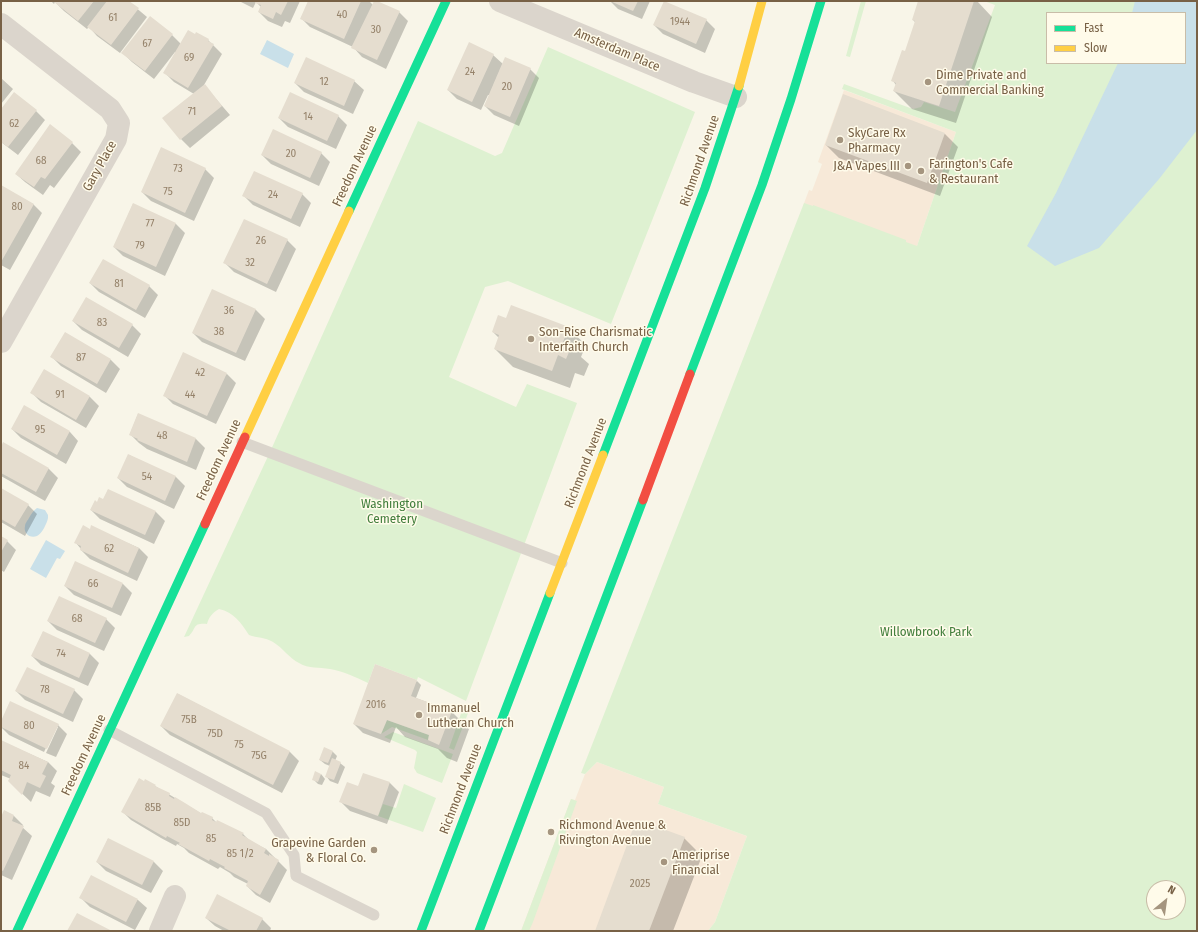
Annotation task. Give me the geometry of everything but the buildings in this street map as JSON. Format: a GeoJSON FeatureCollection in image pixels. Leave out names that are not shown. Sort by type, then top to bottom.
{"type":"FeatureCollection","features":[{"type":"Feature","properties":{"kind":"main road","name":"Freedom Avenue"},"geometry":{"type":"LineString","coordinates":[[17,931],[446,1]]}},
{"type":"Feature","properties":{"kind":"main road","name":"Richmond Avenue"},"geometry":{"type":"LineString","coordinates":[[421,931],[705,188],[736,97],[762,1]]}},
{"type":"Feature","properties":{"kind":"main road"},"geometry":{"type":"LineString","coordinates":[[479,931],[762,185],[791,99],[821,1]]}},
{"type":"Feature","properties":{"kind":"street","name":"Amsterdam Place"},"geometry":{"type":"LineString","coordinates":[[500,1],[694,82],[736,97]]}},
{"type":"Feature","properties":{"kind":"street","name":"Gary Place"},"geometry":{"type":"LineString","coordinates":[[1,24],[110,109],[119,123],[116,140],[1,342]]}},
{"type":"Feature","properties":{"kind":"street"},"geometry":{"type":"LineString","coordinates":[[160,931],[175,896]]}},
{"type":"Feature","properties":{"kind":"lane"},"geometry":{"type":"LineString","coordinates":[[242,442],[562,563]]}},
{"type":"Feature","properties":{"kind":"lane"},"geometry":{"type":"LineString","coordinates":[[109,730],[266,813],[294,854],[296,876],[374,915]]}},
{"type":"Feature","properties":{"kind":"shaded area"},"geometry":{"type":"Polygon","coordinates":[[[844,90],[956,132],[916,249],[803,206],[809,190],[812,191],[822,164],[818,162],[844,90]]]}},
{"type":"Feature","properties":{"kind":"shaded area"},"geometry":{"type":"Polygon","coordinates":[[[597,762],[664,787],[658,804],[747,836],[715,922],[708,931],[521,931],[571,799],[575,800],[585,774],[597,762]]]}},
{"type":"Feature","properties":{"kind":"green space"},"geometry":{"type":"Polygon","coordinates":[[[861,1],[866,1],[850,57],[846,56],[861,1]]]}},
{"type":"Feature","properties":{"kind":"green space","name":"Willowbrook Park"},"geometry":{"type":"Polygon","coordinates":[[[984,1],[1197,1],[1197,931],[708,931],[715,922],[747,836],[658,804],[664,787],[597,762],[585,774],[581,773],[804,203],[906,240],[906,242],[917,246],[956,132],[842,89],[844,84],[913,109],[921,107],[924,102],[955,112],[995,5],[984,1]]]}},
{"type":"Feature","properties":{"kind":"green space","name":"Washington Cemetery"},"geometry":{"type":"Polygon","coordinates":[[[548,47],[695,112],[611,324],[508,281],[485,287],[449,377],[516,407],[527,384],[577,403],[466,701],[418,677],[417,680],[375,664],[368,683],[340,671],[303,665],[295,661],[273,642],[249,635],[233,615],[224,610],[219,609],[214,612],[207,624],[197,625],[189,636],[184,637],[270,452],[418,121],[495,156],[502,153],[548,47]]]}},
{"type":"Feature","properties":{"kind":"green space"},"geometry":{"type":"Polygon","coordinates":[[[464,705],[470,708],[454,750],[449,748],[464,705]]]}},
{"type":"Feature","properties":{"kind":"green space"},"geometry":{"type":"Polygon","coordinates":[[[387,720],[429,735],[428,740],[392,727],[381,734],[387,720]]]}},
{"type":"Feature","properties":{"kind":"green space"},"geometry":{"type":"Polygon","coordinates":[[[393,732],[453,754],[442,783],[417,773],[414,768],[417,752],[384,737],[393,732]]]}},
{"type":"Feature","properties":{"kind":"green space"},"geometry":{"type":"Polygon","coordinates":[[[404,784],[436,798],[423,832],[378,816],[383,804],[396,808],[404,784]]]}},
{"type":"Feature","properties":{"kind":"green space"},"geometry":{"type":"Polygon","coordinates":[[[571,799],[577,801],[533,922],[529,931],[521,931],[571,799]]]}},
{"type":"Feature","properties":{"kind":"water"},"geometry":{"type":"Polygon","coordinates":[[[1135,1],[1197,1],[1197,130],[1159,179],[1099,248],[1055,266],[1027,246],[1056,193],[1118,64],[1186,64],[1186,12],[1132,12],[1135,1]]]}},
{"type":"Feature","properties":{"kind":"water"},"geometry":{"type":"Polygon","coordinates":[[[267,40],[294,54],[288,68],[260,54],[267,40]]]}},
{"type":"Feature","properties":{"kind":"water"},"geometry":{"type":"Polygon","coordinates":[[[37,508],[45,510],[48,518],[41,533],[32,537],[26,533],[25,525],[31,514],[37,508]]]}},
{"type":"Feature","properties":{"kind":"water"},"geometry":{"type":"Polygon","coordinates":[[[46,540],[65,551],[60,559],[57,558],[46,578],[30,569],[46,540]]]}},
{"type":"Feature","properties":{"kind":"traffic: fast"},"geometry":{"type":"LineString","coordinates":[[349,211],[446,1]]}},
{"type":"Feature","properties":{"kind":"traffic: fast"},"geometry":{"type":"LineString","coordinates":[[690,374],[762,185],[791,99],[821,1]]}},
{"type":"Feature","properties":{"kind":"traffic: fast"},"geometry":{"type":"LineString","coordinates":[[603,455],[705,188],[739,86]]}},
{"type":"Feature","properties":{"kind":"traffic: fast"},"geometry":{"type":"LineString","coordinates":[[479,931],[643,500]]}},
{"type":"Feature","properties":{"kind":"traffic: fast"},"geometry":{"type":"LineString","coordinates":[[17,931],[205,524]]}},
{"type":"Feature","properties":{"kind":"traffic: fast"},"geometry":{"type":"LineString","coordinates":[[421,931],[550,593]]}},
{"type":"Feature","properties":{"kind":"traffic: slow"},"geometry":{"type":"LineString","coordinates":[[739,86],[762,1]]}},
{"type":"Feature","properties":{"kind":"traffic: slow"},"geometry":{"type":"LineString","coordinates":[[245,437],[349,211]]}},
{"type":"Feature","properties":{"kind":"traffic: slow"},"geometry":{"type":"LineString","coordinates":[[550,593],[603,455]]}},
{"type":"Feature","properties":{"kind":"traffic: jam"},"geometry":{"type":"LineString","coordinates":[[643,500],[690,374]]}},
{"type":"Feature","properties":{"kind":"traffic: jam"},"geometry":{"type":"LineString","coordinates":[[205,524],[245,437]]}},
{"type":"Feature","properties":{"kind":"place","name":"Dime Private and Commercial Banking"},"geometry":{"type":"Point","coordinates":[928,82]}},
{"type":"Feature","properties":{"kind":"place","name":"SkyCare Rx Pharmacy"},"geometry":{"type":"Point","coordinates":[840,140]}},
{"type":"Feature","properties":{"kind":"place","name":"J&A Vapes III"},"geometry":{"type":"Point","coordinates":[908,166]}},
{"type":"Feature","properties":{"kind":"place","name":"Farington's Cafe & Restaurant"},"geometry":{"type":"Point","coordinates":[921,171]}},
{"type":"Feature","properties":{"kind":"place","name":"Son-Rise Charismatic Interfaith Church"},"geometry":{"type":"Point","coordinates":[531,339]}},
{"type":"Feature","properties":{"kind":"place","name":"Immanuel Lutheran Church"},"geometry":{"type":"Point","coordinates":[419,715]}},
{"type":"Feature","properties":{"kind":"place","name":"Richmond Avenue & Rivington Avenue"},"geometry":{"type":"Point","coordinates":[551,832]}},
{"type":"Feature","properties":{"kind":"place","name":"Grapevine Garden & Floral Co."},"geometry":{"type":"Point","coordinates":[374,850]}},
{"type":"Feature","properties":{"kind":"place","name":"Ameriprise Financial"},"geometry":{"type":"Point","coordinates":[664,862]}}]}
